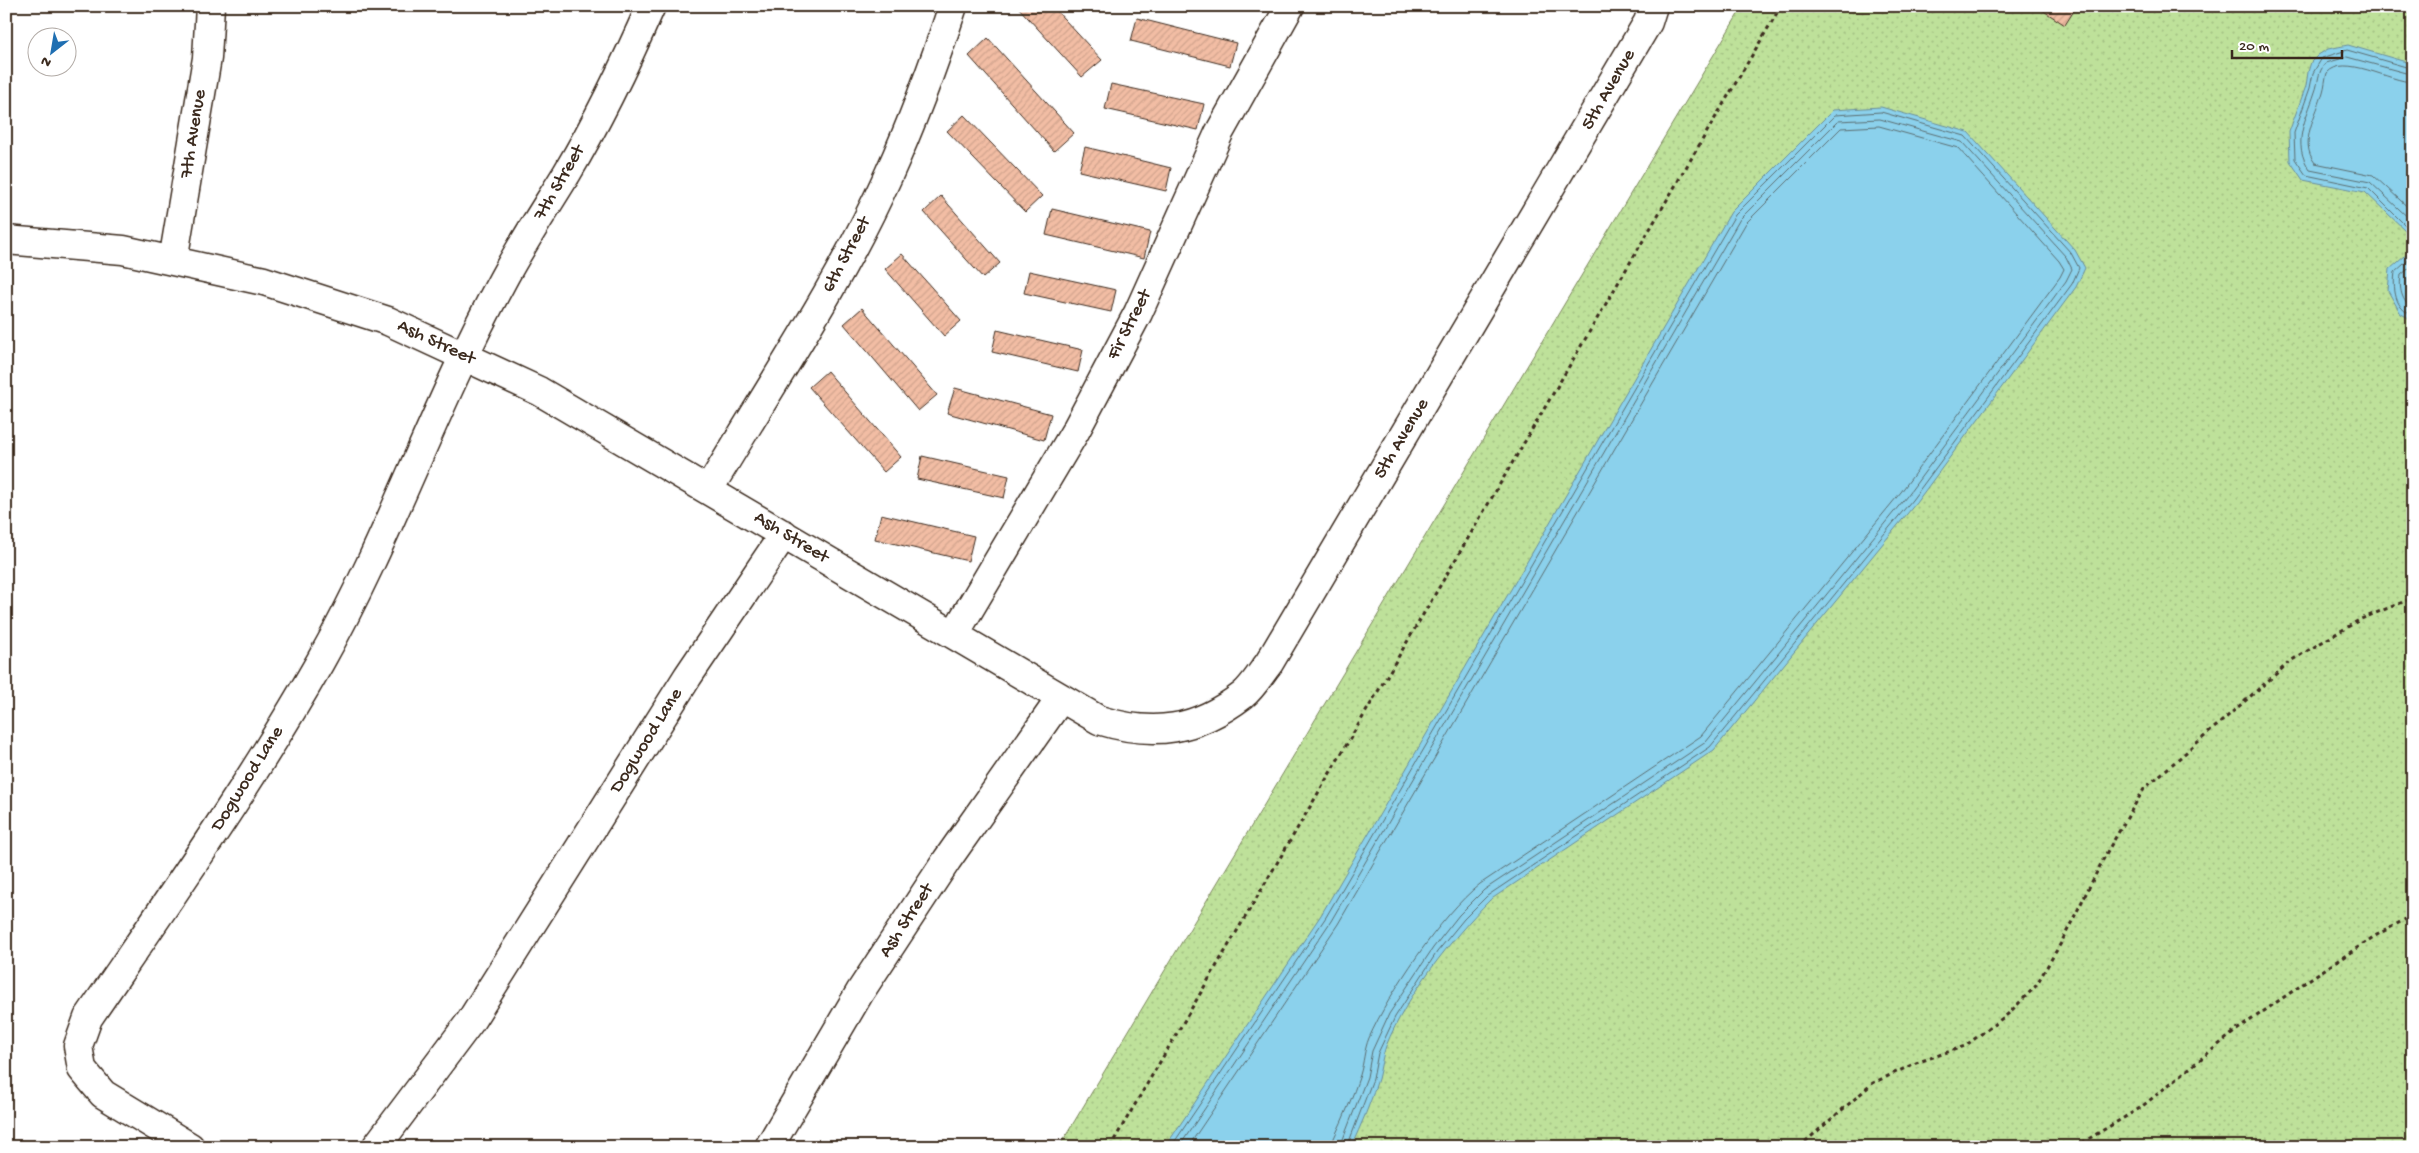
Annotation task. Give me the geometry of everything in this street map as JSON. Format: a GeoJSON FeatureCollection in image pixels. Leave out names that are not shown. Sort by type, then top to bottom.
{"type":"FeatureCollection","features":[{"type":"Feature","properties":{"kind":"street","name":"7th Avenue"},"geometry":{"type":"LineString","coordinates":[[173,261],[207,58],[210,6]]}},
{"type":"Feature","properties":{"kind":"street","name":"7th Street"},"geometry":{"type":"LineString","coordinates":[[465,357],[501,283],[568,171],[620,77],[651,6]]}},
{"type":"Feature","properties":{"kind":"street","name":"6th Street"},"geometry":{"type":"LineString","coordinates":[[709,489],[840,270],[888,178],[926,86],[953,6]]}},
{"type":"Feature","properties":{"kind":"street","name":"Fir Street"},"geometry":{"type":"LineString","coordinates":[[954,635],[1080,422],[1138,313],[1219,133],[1290,6]]}},
{"type":"Feature","properties":{"kind":"street","name":"5th Avenue"},"geometry":{"type":"LineString","coordinates":[[1061,698],[1099,720],[1126,728],[1160,730],[1202,721],[1244,694],[1269,662],[1571,156],[1648,22],[1653,6]]}},
{"type":"Feature","properties":{"kind":"street","name":"Ash Street"},"geometry":{"type":"LineString","coordinates":[[6,240],[123,250],[264,281],[388,321],[539,390],[1061,698],[947,860],[860,992],[769,1147]]}},
{"type":"Feature","properties":{"kind":"street","name":"Dogwood Lane"},"geometry":{"type":"LineString","coordinates":[[190,1147],[103,1094],[82,1070],[78,1046],[88,1018],[233,806],[321,661],[367,570],[465,357]]}},
{"type":"Feature","properties":{"kind":"street","name":"Dogwood Lane"},"geometry":{"type":"LineString","coordinates":[[376,1147],[470,1022],[688,676],[784,534]]}},
{"type":"Feature","properties":{"kind":"path"},"geometry":{"type":"LineString","coordinates":[[1110,1147],[1781,6]]}},
{"type":"Feature","properties":{"kind":"path"},"geometry":{"type":"LineString","coordinates":[[1799,1147],[1873,1083],[1916,1063],[1965,1046],[2008,1014],[2035,987],[2061,943],[2107,852],[2144,789],[2292,660],[2361,619],[2413,598]]}},
{"type":"Feature","properties":{"kind":"path"},"geometry":{"type":"LineString","coordinates":[[2075,1147],[2140,1108],[2238,1029],[2313,977],[2375,936],[2413,915]]}},
{"type":"Feature","properties":{"kind":"green space"},"geometry":{"type":"Polygon","coordinates":[[[1743,6],[2413,6],[2413,1147],[1059,1147],[1743,6]]]}},
{"type":"Feature","properties":{"kind":"water"},"geometry":{"type":"Polygon","coordinates":[[[2348,45],[2413,64],[2413,242],[2406,231],[2365,192],[2303,180],[2290,161],[2289,132],[2306,86],[2311,62],[2328,49],[2348,45]]]}},
{"type":"Feature","properties":{"kind":"water"},"geometry":{"type":"Polygon","coordinates":[[[1881,107],[1968,132],[2075,250],[2085,268],[2076,287],[1916,503],[1714,750],[1490,900],[1460,932],[1418,988],[1395,1027],[1386,1046],[1372,1097],[1351,1147],[1165,1147],[1321,915],[1731,212],[1833,110],[1881,107]]]}},
{"type":"Feature","properties":{"kind":"water"},"geometry":{"type":"Polygon","coordinates":[[[2413,249],[2413,320],[2401,314],[2388,291],[2390,269],[2413,249]]]}},
{"type":"Feature","properties":{"kind":"building"},"geometry":{"type":"Polygon","coordinates":[[[1017,6],[1052,6],[1102,60],[1082,77],[1017,6]]]}},
{"type":"Feature","properties":{"kind":"building"},"geometry":{"type":"Polygon","coordinates":[[[1240,6],[1265,6],[1263,12],[1240,6]]]}},
{"type":"Feature","properties":{"kind":"building"},"geometry":{"type":"Polygon","coordinates":[[[2036,6],[2077,6],[2065,25],[2036,6]]]}},
{"type":"Feature","properties":{"kind":"building"},"geometry":{"type":"Polygon","coordinates":[[[1137,18],[1236,43],[1230,66],[1131,41],[1137,18]]]}},
{"type":"Feature","properties":{"kind":"building"},"geometry":{"type":"Polygon","coordinates":[[[988,38],[1074,133],[1054,151],[969,56],[988,38]]]}},
{"type":"Feature","properties":{"kind":"building"},"geometry":{"type":"Polygon","coordinates":[[[1111,84],[1204,104],[1198,130],[1105,109],[1111,84]]]}},
{"type":"Feature","properties":{"kind":"building"},"geometry":{"type":"Polygon","coordinates":[[[964,115],[1042,196],[1025,212],[947,131],[964,115]]]}},
{"type":"Feature","properties":{"kind":"building"},"geometry":{"type":"Polygon","coordinates":[[[1085,147],[1171,168],[1166,191],[1079,171],[1085,147]]]}},
{"type":"Feature","properties":{"kind":"building"},"geometry":{"type":"Polygon","coordinates":[[[941,196],[1000,263],[983,278],[924,212],[941,196]]]}},
{"type":"Feature","properties":{"kind":"building"},"geometry":{"type":"Polygon","coordinates":[[[1052,209],[1150,232],[1144,258],[1046,235],[1052,209]]]}},
{"type":"Feature","properties":{"kind":"building"},"geometry":{"type":"Polygon","coordinates":[[[902,254],[961,321],[944,336],[885,269],[902,254]]]}},
{"type":"Feature","properties":{"kind":"building"},"geometry":{"type":"Polygon","coordinates":[[[1029,271],[1116,290],[1111,312],[1024,293],[1029,271]]]}},
{"type":"Feature","properties":{"kind":"building"},"geometry":{"type":"Polygon","coordinates":[[[862,308],[937,395],[918,411],[844,324],[862,308]]]}},
{"type":"Feature","properties":{"kind":"building"},"geometry":{"type":"Polygon","coordinates":[[[997,330],[1083,350],[1078,372],[992,352],[997,330]]]}},
{"type":"Feature","properties":{"kind":"building"},"geometry":{"type":"Polygon","coordinates":[[[827,371],[901,457],[884,472],[809,387],[827,371]]]}},
{"type":"Feature","properties":{"kind":"building"},"geometry":{"type":"Polygon","coordinates":[[[955,388],[1051,414],[1044,440],[947,413],[955,388]]]}},
{"type":"Feature","properties":{"kind":"building"},"geometry":{"type":"Polygon","coordinates":[[[922,456],[1009,476],[1004,498],[917,479],[922,456]]]}},
{"type":"Feature","properties":{"kind":"building"},"geometry":{"type":"Polygon","coordinates":[[[881,514],[974,536],[968,561],[875,539],[881,514]]]}}]}
